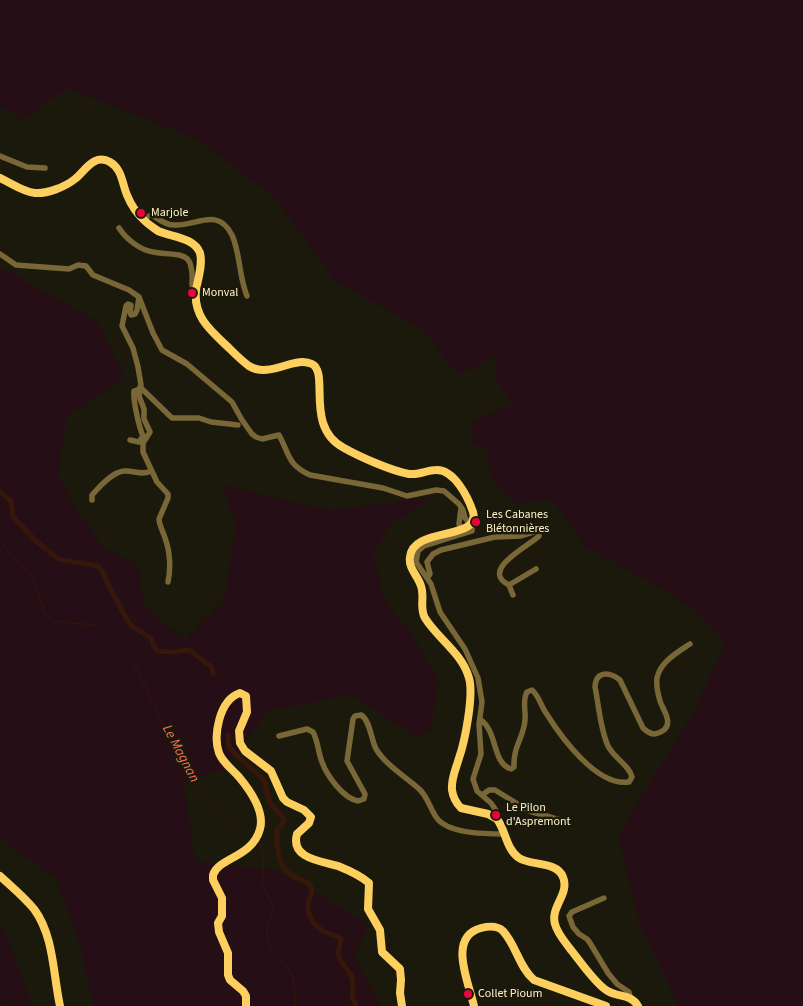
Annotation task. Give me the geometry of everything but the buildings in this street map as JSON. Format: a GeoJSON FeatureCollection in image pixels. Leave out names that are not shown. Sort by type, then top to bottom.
{"type":"FeatureCollection","features":[{"type":"Feature","properties":{"kind":"street"},"geometry":{"type":"LineString","coordinates":[[0,156],[27,167],[45,168]]}},
{"type":"Feature","properties":{"kind":"street"},"geometry":{"type":"LineString","coordinates":[[0,178],[29,192],[45,192],[72,182],[90,163],[98,160],[107,161],[119,172],[132,206],[143,220],[158,230],[191,242],[197,248],[201,259],[196,289],[196,308],[203,322],[251,367],[266,370],[306,362],[315,366],[320,375],[319,400],[322,420],[326,431],[335,442],[355,454],[404,472],[416,474],[438,470],[450,474],[460,486],[472,511],[471,524],[473,528],[470,533],[429,543],[418,551],[416,562],[433,588],[435,602],[440,612],[466,649],[478,678],[481,697],[481,754],[473,779],[477,791],[497,810],[499,815],[497,819]]}},
{"type":"Feature","properties":{"kind":"street"},"geometry":{"type":"LineString","coordinates":[[143,220],[152,215],[172,225],[208,219],[221,222],[229,230],[234,240],[247,296]]}},
{"type":"Feature","properties":{"kind":"street"},"geometry":{"type":"LineString","coordinates":[[119,228],[123,234],[142,248],[154,252],[179,254],[187,259],[192,266],[192,285],[196,289]]}},
{"type":"Feature","properties":{"kind":"street"},"geometry":{"type":"LineString","coordinates":[[0,254],[12,264],[69,269],[78,265],[86,266],[93,275],[129,290],[139,297],[153,333],[164,352],[187,364],[232,402],[242,420],[256,437],[262,439],[279,434],[293,464],[300,470],[310,475],[383,488],[407,496],[436,490],[444,491],[455,499],[465,518],[471,524]]}},
{"type":"Feature","properties":{"kind":"street"},"geometry":{"type":"LineString","coordinates":[[139,297],[138,310],[135,314],[131,315],[131,305],[128,304],[126,306],[122,326],[133,348],[138,367],[139,396],[144,409],[144,419],[150,432],[149,437],[143,443],[143,452],[157,482],[168,494],[159,518],[169,554],[170,573],[168,582]]}},
{"type":"Feature","properties":{"kind":"street"},"geometry":{"type":"LineString","coordinates":[[140,388],[172,418],[199,418],[210,422],[238,425]]}},
{"type":"Feature","properties":{"kind":"street"},"geometry":{"type":"LineString","coordinates":[[130,440],[138,442],[144,436],[139,427],[134,396],[134,391],[140,388]]}},
{"type":"Feature","properties":{"kind":"street"},"geometry":{"type":"LineString","coordinates":[[92,500],[92,495],[116,473],[122,471],[142,474],[151,471]]}},
{"type":"Feature","properties":{"kind":"street"},"geometry":{"type":"LineString","coordinates":[[458,531],[461,508]]}},
{"type":"Feature","properties":{"kind":"street"},"geometry":{"type":"LineString","coordinates":[[471,524],[458,531],[418,542],[412,550],[409,561],[422,589],[423,614],[462,663],[469,677],[469,708],[463,742],[452,780],[453,797],[461,808],[488,814],[497,819],[509,846],[518,858],[554,868],[563,875],[564,890],[554,914],[556,929],[570,950],[601,986],[612,993],[630,997]]}},
{"type":"Feature","properties":{"kind":"street"},"geometry":{"type":"LineString","coordinates":[[427,578],[430,574],[426,562],[436,552],[495,537],[520,536],[539,532],[537,538],[514,554],[500,568],[500,577],[509,585],[513,595]]}},
{"type":"Feature","properties":{"kind":"street"},"geometry":{"type":"LineString","coordinates":[[509,585],[536,569]]}},
{"type":"Feature","properties":{"kind":"street"},"geometry":{"type":"LineString","coordinates":[[480,719],[489,729],[502,762],[511,769],[514,767],[514,753],[525,720],[524,696],[532,690],[551,721],[590,766],[603,777],[613,782],[629,782],[632,777],[631,772],[617,759],[606,740],[595,687],[596,681],[600,676],[607,673],[614,675],[620,680],[643,728],[648,732],[658,733],[663,731],[668,722],[659,695],[658,674],[671,657],[690,644]]}},
{"type":"Feature","properties":{"kind":"street"},"geometry":{"type":"LineString","coordinates":[[246,1006],[246,996],[230,980],[228,975],[228,953],[218,923],[222,916],[222,898],[212,875],[219,866],[248,849],[260,828],[260,816],[255,801],[243,782],[224,762],[219,753],[218,744],[222,710],[230,699],[238,694],[244,695],[248,712],[239,731],[242,747],[271,771],[283,798],[304,810],[310,817],[309,823],[297,834],[296,842],[299,850],[313,860],[338,867],[370,882],[368,909],[380,930],[382,952],[400,969],[402,1006]]}},
{"type":"Feature","properties":{"kind":"street"},"geometry":{"type":"LineString","coordinates":[[279,736],[307,729],[310,730],[315,736],[322,761],[328,773],[346,796],[358,801],[364,799],[365,794],[349,767],[346,755],[353,720],[355,716],[361,715],[366,718],[372,741],[380,755],[421,790],[440,822],[459,830],[504,834]]}},
{"type":"Feature","properties":{"kind":"street"},"geometry":{"type":"LineString","coordinates":[[482,795],[489,790],[495,790],[529,811],[567,822]]}},
{"type":"Feature","properties":{"kind":"street"},"geometry":{"type":"LineString","coordinates":[[0,876],[25,899],[41,921],[53,961],[60,1006]]}},
{"type":"Feature","properties":{"kind":"street"},"geometry":{"type":"LineString","coordinates":[[604,898],[572,912],[569,916],[571,923],[579,934],[587,939],[608,973],[617,984],[629,992],[630,997],[638,1006]]}},
{"type":"Feature","properties":{"kind":"street"},"geometry":{"type":"LineString","coordinates":[[474,1006],[463,963],[463,946],[466,938],[473,932],[491,926],[498,928],[504,933],[528,974],[534,980],[606,1006]]}},
{"type":"Feature","properties":{"kind":"shaded area"},"geometry":{"type":"Polygon","coordinates":[[[0,0],[803,0],[803,1006],[679,1006],[639,923],[618,835],[694,711],[725,643],[696,612],[672,594],[587,548],[551,499],[517,504],[490,476],[487,449],[472,444],[473,421],[513,404],[494,378],[497,355],[458,375],[421,328],[336,282],[275,198],[196,139],[67,88],[22,120],[0,106],[0,0]]]}},
{"type":"Feature","properties":{"kind":"shaded area"},"geometry":{"type":"Polygon","coordinates":[[[0,267],[97,321],[125,378],[67,417],[58,475],[77,510],[104,548],[138,564],[144,607],[185,639],[224,601],[236,526],[223,485],[329,510],[433,497],[390,526],[373,552],[385,601],[409,629],[439,681],[430,731],[418,737],[350,695],[269,711],[222,770],[184,782],[195,861],[277,870],[369,925],[354,957],[381,1006],[95,1006],[81,949],[56,878],[17,851],[0,836],[0,267]]]}},
{"type":"Feature","properties":{"kind":"shaded area"},"geometry":{"type":"Polygon","coordinates":[[[0,927],[6,934],[33,1006],[5,1006],[0,1001],[0,927]]]}},
{"type":"Feature","properties":{"kind":"waterway"},"geometry":{"type":"LineString","coordinates":[[0,492],[11,501],[13,517],[35,540],[58,559],[98,566],[103,572],[126,618],[132,626],[152,639],[154,647],[158,651],[189,650],[212,667],[213,674]]}},
{"type":"Feature","properties":{"kind":"waterway","name":"Le Magnan"},"geometry":{"type":"LineString","coordinates":[[0,540],[11,556],[28,572],[35,584],[45,614],[54,621],[94,625],[135,666],[175,748],[192,772],[191,778],[208,800],[253,833]]}},
{"type":"Feature","properties":{"kind":"waterway"},"geometry":{"type":"LineString","coordinates":[[228,735],[229,746],[233,752],[264,780],[270,803],[284,820],[277,829],[279,856],[285,869],[298,879],[308,882],[312,889],[308,904],[311,918],[323,931],[341,939],[338,953],[340,960],[351,975],[353,983],[352,996],[356,1006]]}},
{"type":"Feature","properties":{"kind":"waterway","name":"Le Magnan"},"geometry":{"type":"LineString","coordinates":[[258,841],[264,858],[262,882],[274,908],[267,937],[272,949],[292,975],[295,1006]]}},
{"type":"Feature","properties":{"kind":"place","name":"Marjole"},"geometry":{"type":"Point","coordinates":[141,213]}},
{"type":"Feature","properties":{"kind":"place","name":"Monval"},"geometry":{"type":"Point","coordinates":[192,293]}},
{"type":"Feature","properties":{"kind":"place","name":"Les Cabanes Blétonnières"},"geometry":{"type":"Point","coordinates":[476,522]}},
{"type":"Feature","properties":{"kind":"place","name":"Le Pilon d'Aspremont"},"geometry":{"type":"Point","coordinates":[496,815]}},
{"type":"Feature","properties":{"kind":"place","name":"Collet Pioum"},"geometry":{"type":"Point","coordinates":[468,994]}}]}
